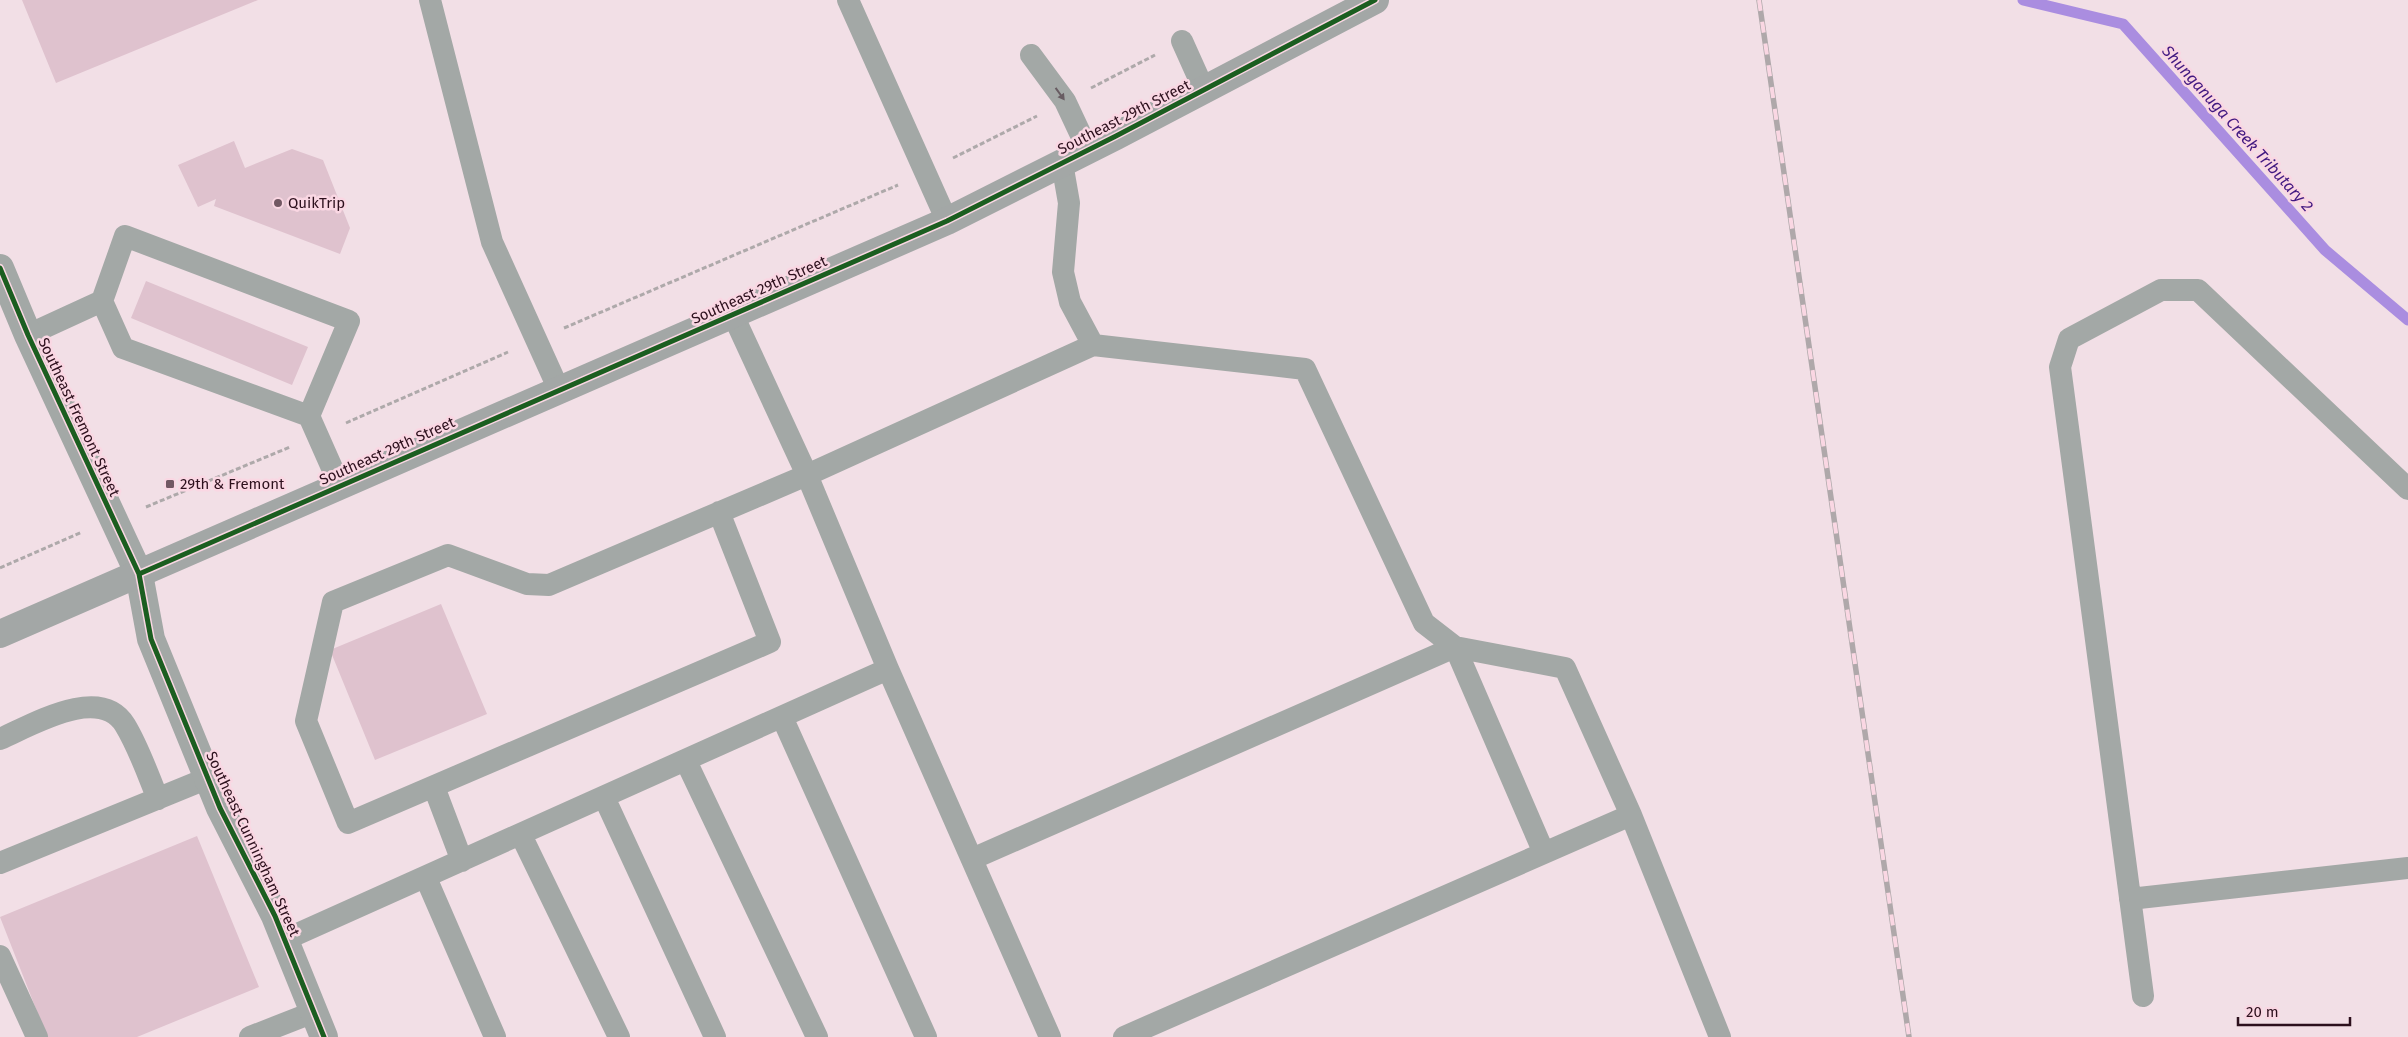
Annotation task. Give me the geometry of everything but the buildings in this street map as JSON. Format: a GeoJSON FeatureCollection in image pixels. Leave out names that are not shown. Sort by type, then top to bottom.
{"type":"FeatureCollection","features":[{"type":"Feature","properties":{"kind":"main road","name":"Southeast 29th Street"},"geometry":{"type":"LineString","coordinates":[[0,634],[733,316],[947,220],[1088,150],[1375,0]]}},
{"type":"Feature","properties":{"kind":"street","name":"Southeast Fremont Street"},"geometry":{"type":"LineString","coordinates":[[0,268],[28,335],[139,574]]}},
{"type":"Feature","properties":{"kind":"street","name":"Southeast Cunningham Street"},"geometry":{"type":"LineString","coordinates":[[139,574],[151,639],[220,808],[275,916],[324,1037]]}},
{"type":"Feature","properties":{"kind":"lane"},"geometry":{"type":"LineString","coordinates":[[430,0],[492,242],[559,390]]}},
{"type":"Feature","properties":{"kind":"lane"},"geometry":{"type":"LineString","coordinates":[[848,0],[924,173],[947,220]]}},
{"type":"Feature","properties":{"kind":"lane"},"geometry":{"type":"LineString","coordinates":[[1182,41],[1204,90]]}},
{"type":"Feature","properties":{"kind":"lane"},"geometry":{"type":"LineString","coordinates":[[1032,55],[1065,101],[1088,150]]}},
{"type":"Feature","properties":{"kind":"lane"},"geometry":{"type":"LineString","coordinates":[[1062,163],[1069,203],[1062,272],[1070,302],[1093,344]]}},
{"type":"Feature","properties":{"kind":"lane"},"geometry":{"type":"LineString","coordinates":[[313,425],[123,348],[102,301],[126,236],[349,321],[313,425],[340,486]]}},
{"type":"Feature","properties":{"kind":"lane"},"geometry":{"type":"LineString","coordinates":[[2143,996],[2060,368],[2069,339],[2161,290],[2198,290],[2408,490]]}},
{"type":"Feature","properties":{"kind":"lane"},"geometry":{"type":"LineString","coordinates":[[28,335],[102,301]]}},
{"type":"Feature","properties":{"kind":"lane"},"geometry":{"type":"LineString","coordinates":[[733,316],[807,475],[888,670],[1050,1037]]}},
{"type":"Feature","properties":{"kind":"lane"},"geometry":{"type":"LineString","coordinates":[[720,512],[770,642],[348,823],[306,721],[333,602],[448,555],[527,584],[549,585],[720,512],[807,475],[1093,344],[1305,370],[1424,623],[1455,647],[1565,668],[1631,815],[1720,1037]]}},
{"type":"Feature","properties":{"kind":"lane"},"geometry":{"type":"LineString","coordinates":[[1455,647],[1544,853]]}},
{"type":"Feature","properties":{"kind":"lane"},"geometry":{"type":"LineString","coordinates":[[972,859],[1455,647]]}},
{"type":"Feature","properties":{"kind":"lane"},"geometry":{"type":"LineString","coordinates":[[284,940],[888,670]]}},
{"type":"Feature","properties":{"kind":"lane"},"geometry":{"type":"LineString","coordinates":[[0,739],[69,709],[96,706],[113,712],[125,724],[158,799]]}},
{"type":"Feature","properties":{"kind":"lane"},"geometry":{"type":"LineString","coordinates":[[782,717],[926,1037]]}},
{"type":"Feature","properties":{"kind":"lane"},"geometry":{"type":"LineString","coordinates":[[686,761],[817,1037]]}},
{"type":"Feature","properties":{"kind":"lane"},"geometry":{"type":"LineString","coordinates":[[0,863],[208,778]]}},
{"type":"Feature","properties":{"kind":"lane"},"geometry":{"type":"LineString","coordinates":[[434,786],[462,861]]}},
{"type":"Feature","properties":{"kind":"lane"},"geometry":{"type":"LineString","coordinates":[[604,797],[715,1037]]}},
{"type":"Feature","properties":{"kind":"lane"},"geometry":{"type":"LineString","coordinates":[[1124,1037],[1631,815]]}},
{"type":"Feature","properties":{"kind":"lane"},"geometry":{"type":"LineString","coordinates":[[521,835],[619,1037]]}},
{"type":"Feature","properties":{"kind":"lane"},"geometry":{"type":"LineString","coordinates":[[2130,899],[2408,868]]}},
{"type":"Feature","properties":{"kind":"lane"},"geometry":{"type":"LineString","coordinates":[[426,878],[495,1037]]}},
{"type":"Feature","properties":{"kind":"lane"},"geometry":{"type":"LineString","coordinates":[[0,956],[36,1037]]}},
{"type":"Feature","properties":{"kind":"lane"},"geometry":{"type":"LineString","coordinates":[[250,1037],[314,1012]]}},
{"type":"Feature","properties":{"kind":"path"},"geometry":{"type":"LineString","coordinates":[[0,568],[112,518],[159,503],[313,425],[537,340],[924,173],[1182,41]]}},
{"type":"Feature","properties":{"kind":"waterway","name":"Shunganuga Creek Tributary 2"},"geometry":{"type":"LineString","coordinates":[[2023,0],[2123,24],[2325,250],[2408,320]]}},
{"type":"Feature","properties":{"kind":"railway"},"geometry":{"type":"LineString","coordinates":[[1759,0],[1909,1037]]}},
{"type":"Feature","properties":{"kind":"cycle path"},"geometry":{"type":"LineString","coordinates":[[139,574],[947,221],[1116,136],[1375,0]]}},
{"type":"Feature","properties":{"kind":"cycle path"},"geometry":{"type":"LineString","coordinates":[[0,268],[28,335],[139,574],[151,639],[220,808],[275,916],[324,1037]]}},
{"type":"Feature","properties":{"kind":"place","name":"QuikTrip"},"geometry":{"type":"Point","coordinates":[278,203]}},
{"type":"Feature","properties":{"kind":"place","name":"29th & Fremont"},"geometry":{"type":"Point","coordinates":[170,484]}}]}
